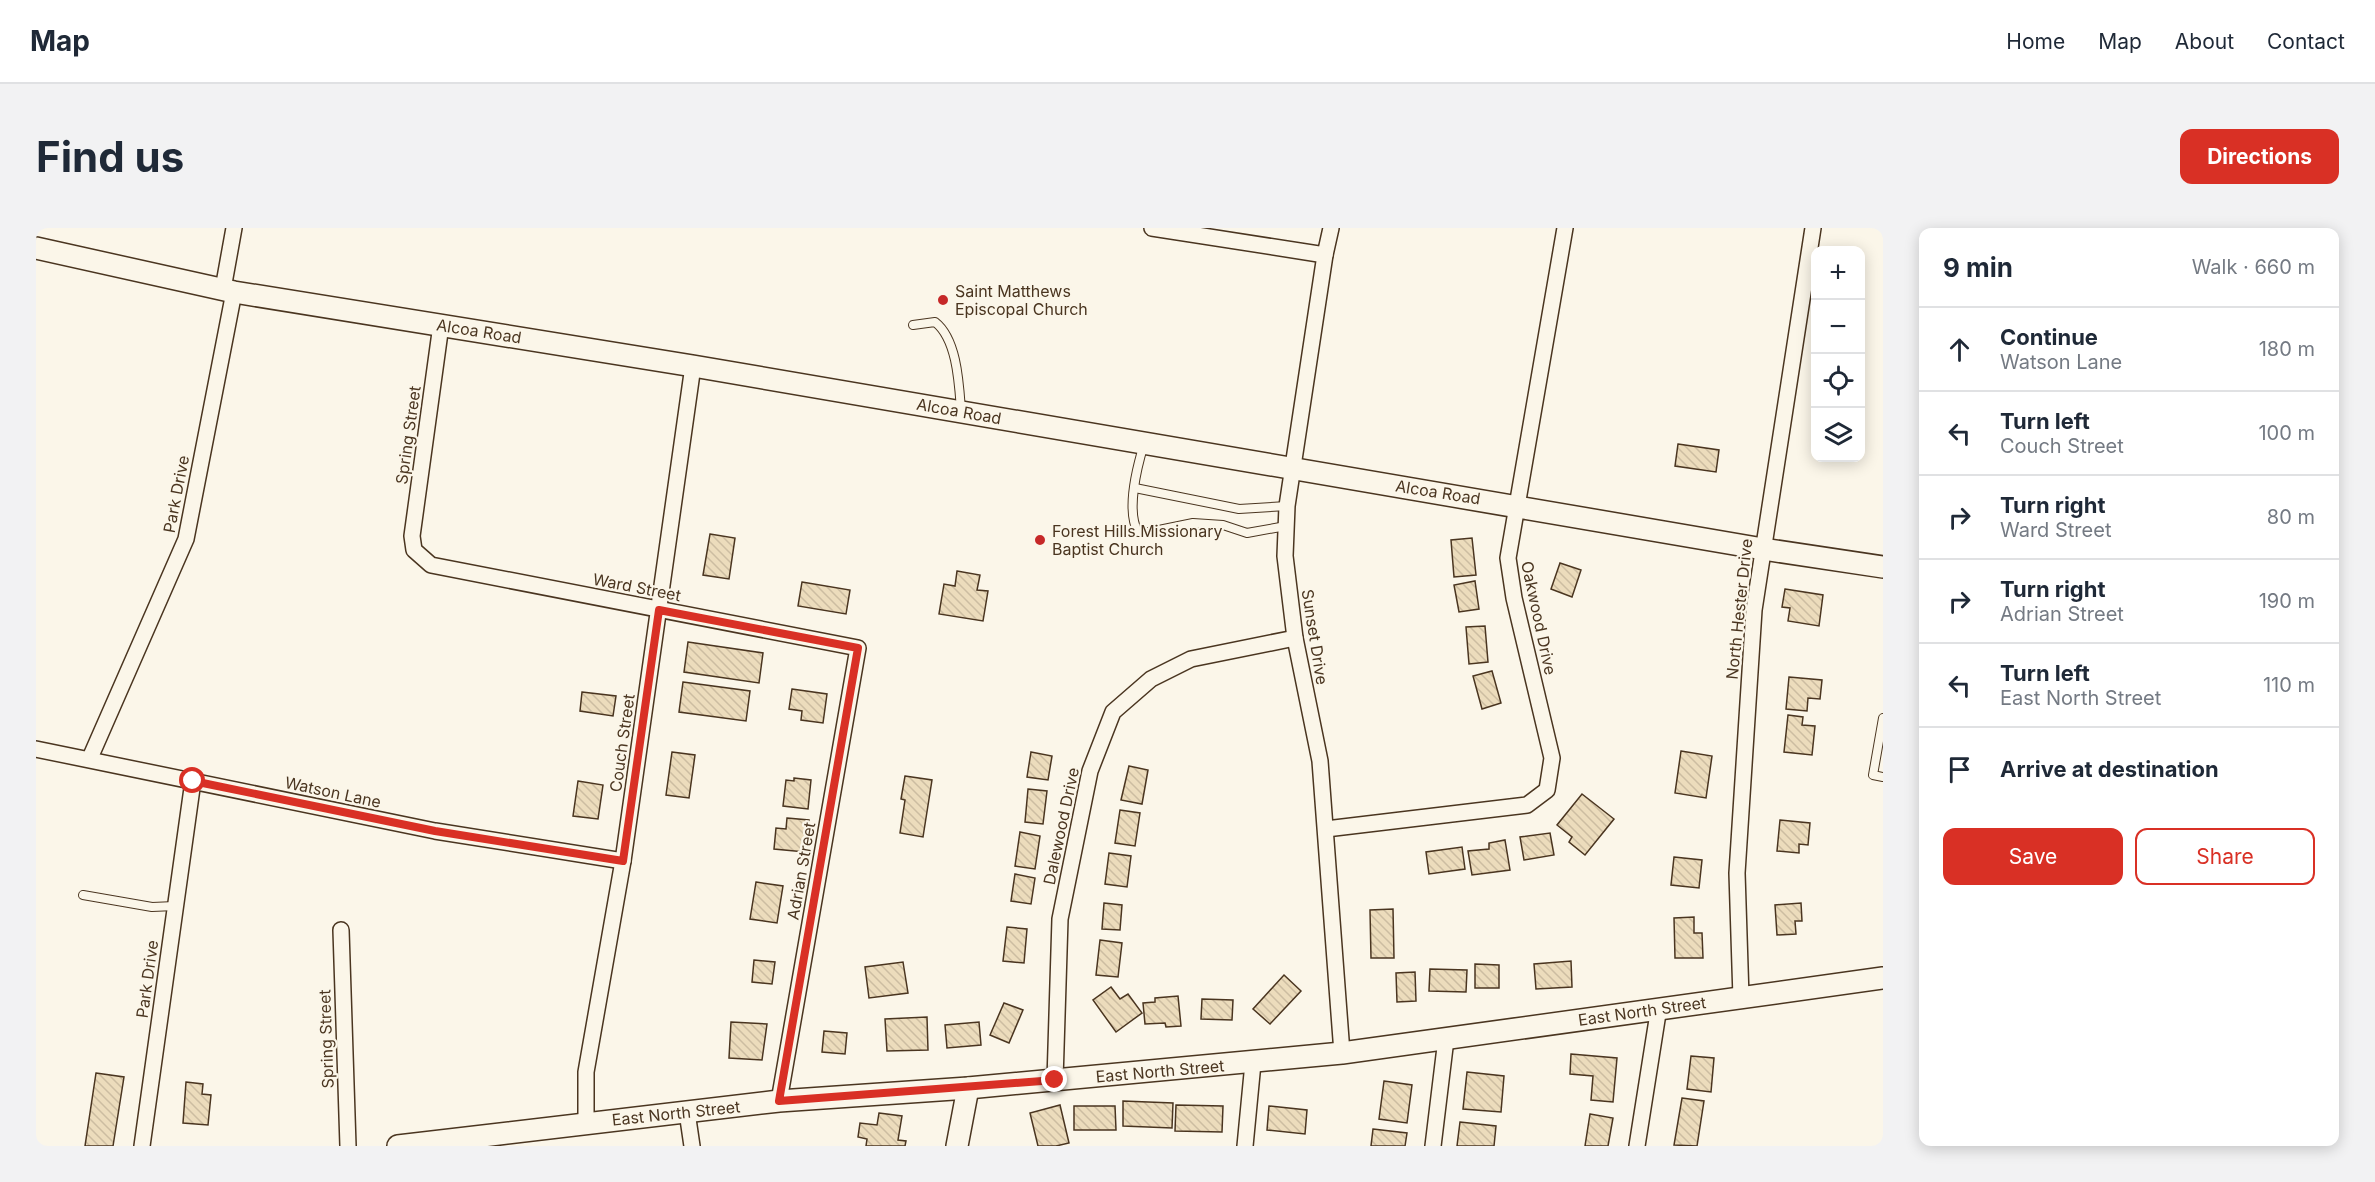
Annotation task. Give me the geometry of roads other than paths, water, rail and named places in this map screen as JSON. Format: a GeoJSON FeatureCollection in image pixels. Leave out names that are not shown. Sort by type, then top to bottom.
{"type":"FeatureCollection","features":[{"type":"Feature","properties":{"kind":"main road","name":"Alcoa Road"},"geometry":{"type":"LineString","coordinates":[[36,248],[228,291],[693,366],[1518,505],[1763,549],[1883,567]]}},
{"type":"Feature","properties":{"kind":"main road","name":"East North Street"},"geometry":{"type":"LineString","coordinates":[[398,1146],[512,1139],[586,1123],[779,1101],[968,1088],[1342,1053],[1659,1007],[1883,978]]}},
{"type":"Feature","properties":{"kind":"main road"},"geometry":{"type":"LineString","coordinates":[[957,1146],[968,1088]]}},
{"type":"Feature","properties":{"kind":"street","name":"Park Drive"},"geometry":{"type":"LineString","coordinates":[[90,758],[186,539],[228,291],[234,228]]}},
{"type":"Feature","properties":{"kind":"street"},"geometry":{"type":"LineString","coordinates":[[1152,228],[1325,255]]}},
{"type":"Feature","properties":{"kind":"street","name":"Sunset Drive"},"geometry":{"type":"LineString","coordinates":[[1331,228],[1287,506],[1286,556],[1295,638],[1320,761],[1342,1053]]}},
{"type":"Feature","properties":{"kind":"street","name":"Oakwood Drive"},"geometry":{"type":"LineString","coordinates":[[1326,829],[1527,805],[1547,790],[1552,758],[1514,598],[1508,558],[1565,228]]}},
{"type":"Feature","properties":{"kind":"street","name":"North Hester Drive"},"geometry":{"type":"LineString","coordinates":[[1741,998],[1737,873],[1754,610],[1813,228]]}},
{"type":"Feature","properties":{"kind":"street","name":"Spring Street"},"geometry":{"type":"LineString","coordinates":[[414,550],[412,536],[441,325]]}},
{"type":"Feature","properties":{"kind":"street","name":"Couch Street"},"geometry":{"type":"LineString","coordinates":[[586,1123],[586,1072],[623,861],[693,366]]}},
{"type":"Feature","properties":{"kind":"street","name":"Ward Street"},"geometry":{"type":"LineString","coordinates":[[414,550],[431,565],[858,648]]}},
{"type":"Feature","properties":{"kind":"street","name":"Dalewood Drive"},"geometry":{"type":"LineString","coordinates":[[1055,1080],[1060,919],[1090,771],[1113,712],[1151,679],[1191,659],[1295,638]]}},
{"type":"Feature","properties":{"kind":"street","name":"Adrian Street"},"geometry":{"type":"LineString","coordinates":[[779,1101],[858,648]]}},
{"type":"Feature","properties":{"kind":"street","name":"Watson Lane"},"geometry":{"type":"LineString","coordinates":[[36,748],[435,831],[623,861]]}},
{"type":"Feature","properties":{"kind":"street","name":"Park Drive"},"geometry":{"type":"LineString","coordinates":[[142,1146],[193,781]]}},
{"type":"Feature","properties":{"kind":"street","name":"Spring Street"},"geometry":{"type":"LineString","coordinates":[[340,930],[348,1146]]}},
{"type":"Feature","properties":{"kind":"street"},"geometry":{"type":"LineString","coordinates":[[1637,1146],[1659,1007]]}},
{"type":"Feature","properties":{"kind":"street"},"geometry":{"type":"LineString","coordinates":[[1433,1146],[1446,1039]]}},
{"type":"Feature","properties":{"kind":"street"},"geometry":{"type":"LineString","coordinates":[[1245,1146],[1252,1063]]}},
{"type":"Feature","properties":{"kind":"street"},"geometry":{"type":"LineString","coordinates":[[687,1112],[692,1146]]}},
{"type":"Feature","properties":{"kind":"lane"},"geometry":{"type":"LineString","coordinates":[[913,325],[935,322],[944,329],[960,387],[961,412]]}},
{"type":"Feature","properties":{"kind":"lane"},"geometry":{"type":"LineString","coordinates":[[1145,443],[1135,488],[1132,522],[1138,532],[1193,523],[1222,525],[1247,533],[1286,526]]}},
{"type":"Feature","properties":{"kind":"lane"},"geometry":{"type":"LineString","coordinates":[[1135,488],[1239,509],[1287,506]]}},
{"type":"Feature","properties":{"kind":"lane"},"geometry":{"type":"LineString","coordinates":[[1883,718],[1873,775],[1883,777]]}},
{"type":"Feature","properties":{"kind":"lane"},"geometry":{"type":"LineString","coordinates":[[83,895],[152,907],[176,906]]}},
{"type":"Feature","properties":{"kind":"place","name":"Saint Matthews Episcopal Church"},"geometry":{"type":"Point","coordinates":[943,300]}},
{"type":"Feature","properties":{"kind":"place","name":"Forest Hills Missionary Baptist Church"},"geometry":{"type":"Point","coordinates":[1040,540]}}]}
